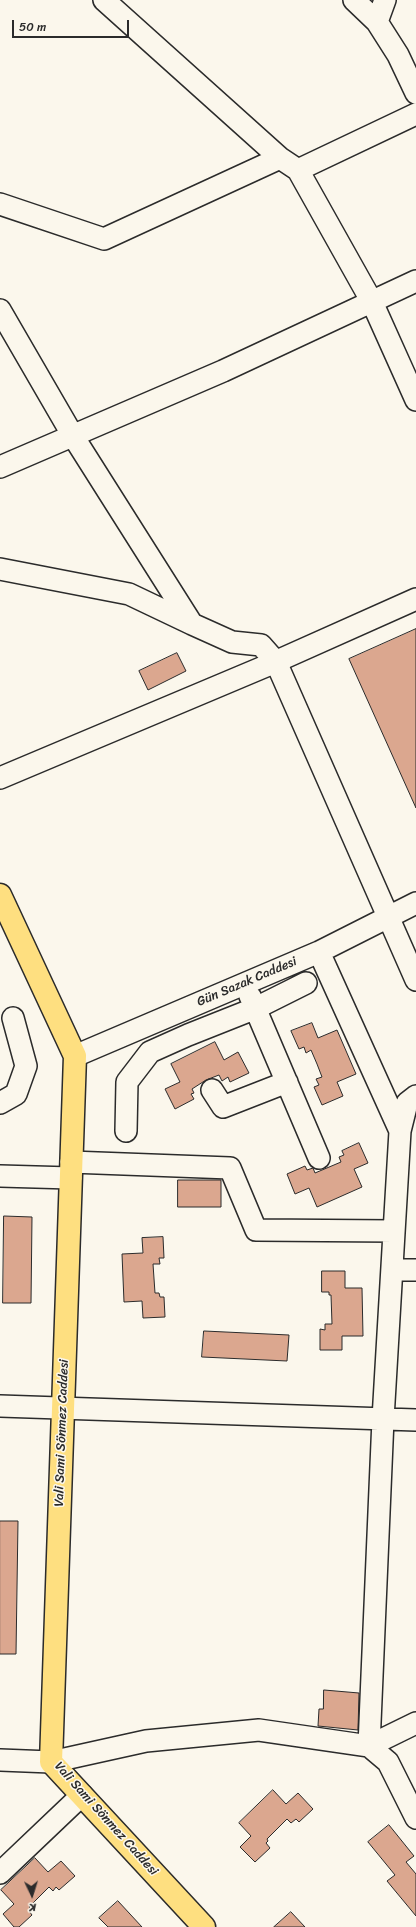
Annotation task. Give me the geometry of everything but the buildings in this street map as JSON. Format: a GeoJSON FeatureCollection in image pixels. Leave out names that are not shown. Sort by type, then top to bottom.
{"type":"FeatureCollection","features":[{"type":"Feature","properties":{"kind":"main road","name":"Vali Sami Sönmez Caddesi"},"geometry":{"type":"LineString","coordinates":[[0,895],[75,1056],[52,1762],[204,1927]]}},
{"type":"Feature","properties":{"kind":"street"},"geometry":{"type":"LineString","coordinates":[[104,0],[280,158],[298,170],[372,302],[414,389]]}},
{"type":"Feature","properties":{"kind":"street"},"geometry":{"type":"LineString","coordinates":[[354,0],[377,22],[398,55],[416,92]]}},
{"type":"Feature","properties":{"kind":"street"},"geometry":{"type":"LineString","coordinates":[[377,22],[385,0]]}},
{"type":"Feature","properties":{"kind":"street"},"geometry":{"type":"LineString","coordinates":[[298,170],[416,114]]}},
{"type":"Feature","properties":{"kind":"street"},"geometry":{"type":"LineString","coordinates":[[0,204],[104,239],[280,158]]}},
{"type":"Feature","properties":{"kind":"street"},"geometry":{"type":"LineString","coordinates":[[0,467],[223,371],[416,281]]}},
{"type":"Feature","properties":{"kind":"street"},"geometry":{"type":"LineString","coordinates":[[0,310],[73,436],[192,624]]}},
{"type":"Feature","properties":{"kind":"street"},"geometry":{"type":"LineString","coordinates":[[0,569],[129,594],[232,642],[261,645],[276,662],[416,980]]}},
{"type":"Feature","properties":{"kind":"street"},"geometry":{"type":"LineString","coordinates":[[0,778],[276,662],[416,599]]}},
{"type":"Feature","properties":{"kind":"street","name":"Gün Sazak Caddesi"},"geometry":{"type":"LineString","coordinates":[[75,1056],[319,952],[416,903]]}},
{"type":"Feature","properties":{"kind":"street"},"geometry":{"type":"LineString","coordinates":[[319,952],[400,1131]]}},
{"type":"Feature","properties":{"kind":"street"},"geometry":{"type":"LineString","coordinates":[[244,983],[319,1158]]}},
{"type":"Feature","properties":{"kind":"street"},"geometry":{"type":"LineString","coordinates":[[126,1131],[127,1082],[150,1052],[256,1008],[306,983]]}},
{"type":"Feature","properties":{"kind":"street"},"geometry":{"type":"LineString","coordinates":[[0,1103],[16,1094],[26,1066],[14,1018]]}},
{"type":"Feature","properties":{"kind":"street"},"geometry":{"type":"LineString","coordinates":[[212,1090],[223,1107],[287,1082]]}},
{"type":"Feature","properties":{"kind":"street"},"geometry":{"type":"LineString","coordinates":[[369,1746],[384,1419],[400,1131],[407,1103],[416,1096]]}},
{"type":"Feature","properties":{"kind":"street"},"geometry":{"type":"LineString","coordinates":[[0,1176],[71,1170],[230,1168],[256,1230],[394,1231]]}},
{"type":"Feature","properties":{"kind":"street"},"geometry":{"type":"LineString","coordinates":[[392,1270],[416,1270]]}},
{"type":"Feature","properties":{"kind":"street"},"geometry":{"type":"LineString","coordinates":[[0,1406],[416,1420]]}},
{"type":"Feature","properties":{"kind":"street"},"geometry":{"type":"LineString","coordinates":[[369,1746],[416,1723]]}},
{"type":"Feature","properties":{"kind":"street"},"geometry":{"type":"LineString","coordinates":[[0,1760],[52,1762],[146,1741],[259,1730],[369,1746],[388,1762],[416,1818]]}},
{"type":"Feature","properties":{"kind":"street"},"geometry":{"type":"LineString","coordinates":[[0,1873],[82,1795]]}}]}
